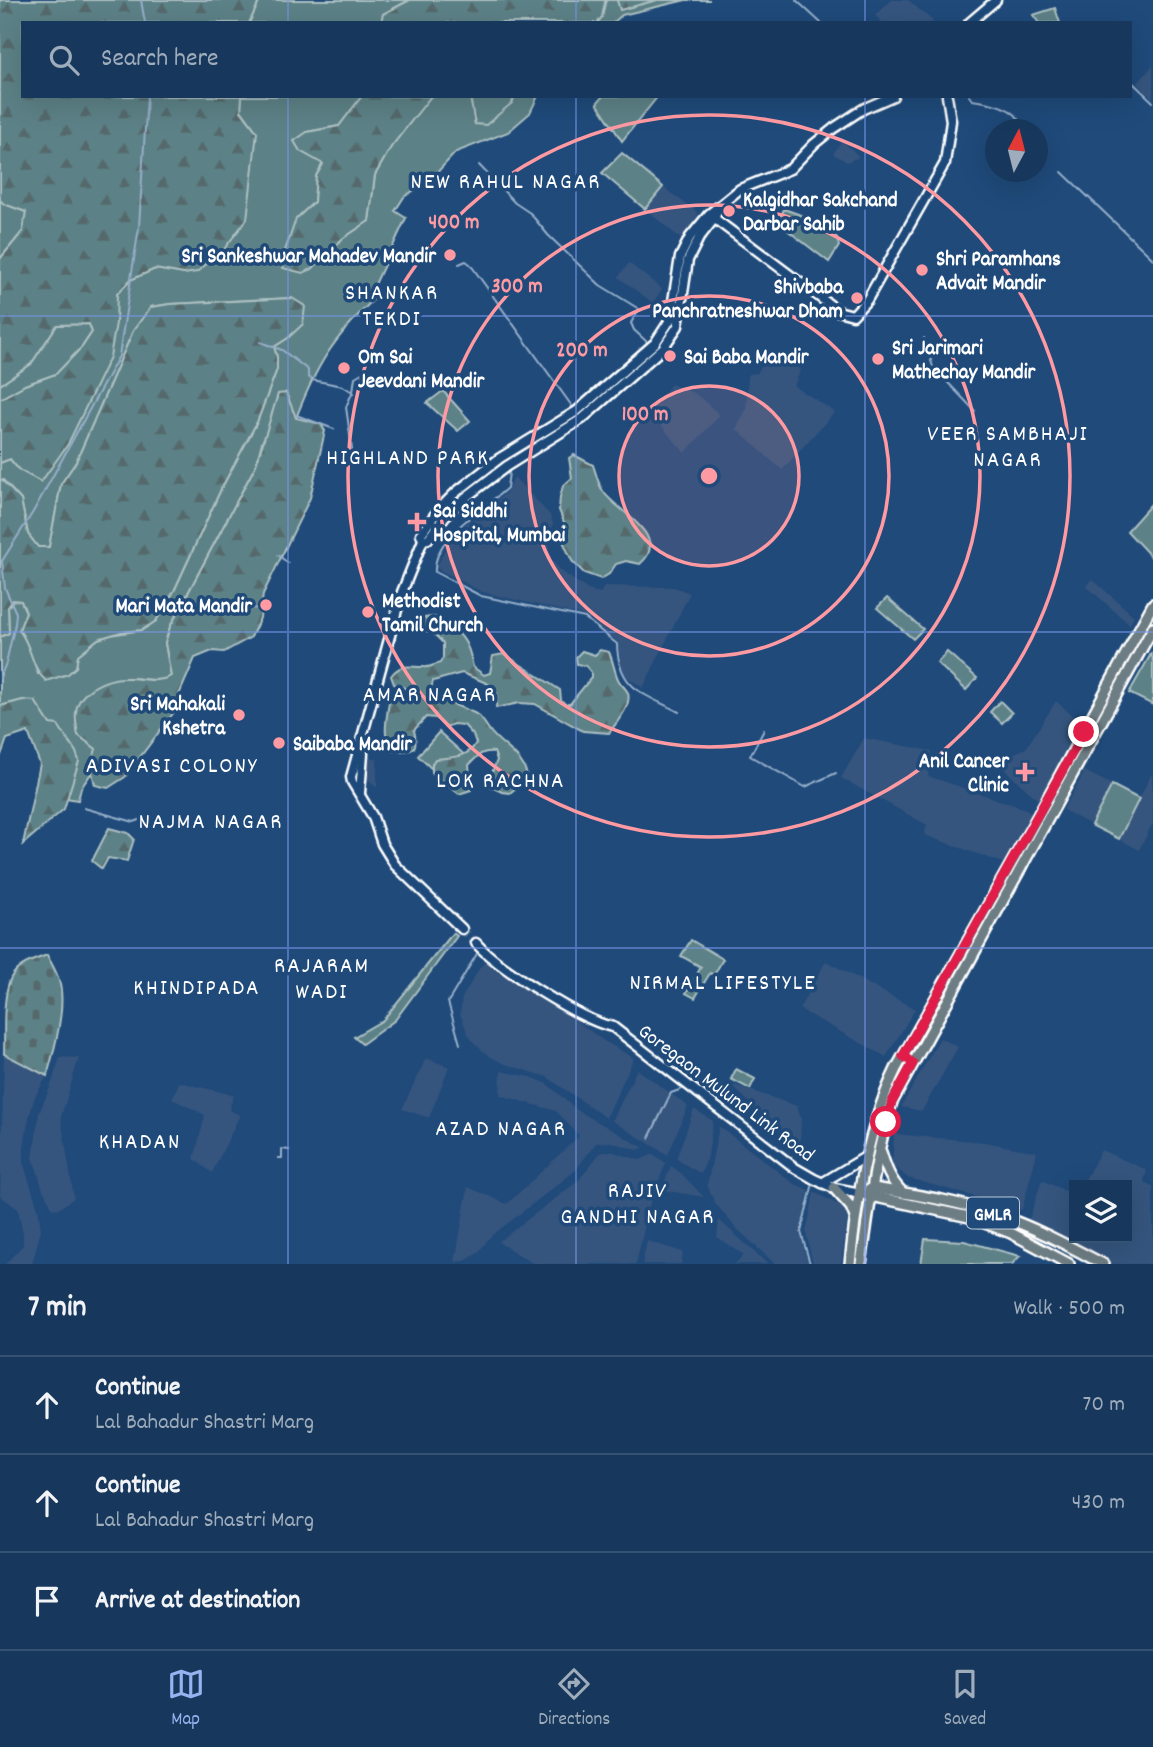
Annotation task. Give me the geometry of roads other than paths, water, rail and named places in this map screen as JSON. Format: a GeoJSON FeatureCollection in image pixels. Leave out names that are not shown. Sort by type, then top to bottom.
{"type":"FeatureCollection","features":[{"type":"Feature","properties":{"kind":"main road"},"geometry":{"type":"LineString","coordinates":[[850,1264],[855,1217],[882,1098],[1153,604]]}},
{"type":"Feature","properties":{"kind":"main road"},"geometry":{"type":"LineString","coordinates":[[861,1264],[880,1151],[892,1102],[1153,628]]}},
{"type":"Feature","properties":{"kind":"main road"},"geometry":{"type":"LineString","coordinates":[[903,1056],[913,1063]]}},
{"type":"Feature","properties":{"kind":"main road"},"geometry":{"type":"LineString","coordinates":[[880,1151],[893,1183],[902,1192]]}},
{"type":"Feature","properties":{"kind":"main road"},"geometry":{"type":"LineString","coordinates":[[834,1188],[851,1207],[855,1217]]}},
{"type":"Feature","properties":{"kind":"main road","name":"GMLR"},"geometry":{"type":"LineString","coordinates":[[861,1193],[902,1192],[1002,1216],[1103,1264]]}},
{"type":"Feature","properties":{"kind":"main road","name":"GMLR"},"geometry":{"type":"LineString","coordinates":[[872,1193],[969,1217],[1011,1233],[1069,1264]]}},
{"type":"Feature","properties":{"kind":"main road"},"geometry":{"type":"LineString","coordinates":[[934,1210],[938,1199]]}},
{"type":"Feature","properties":{"kind":"street"},"geometry":{"type":"LineString","coordinates":[[971,21],[996,0]]}},
{"type":"Feature","properties":{"kind":"street"},"geometry":{"type":"LineString","coordinates":[[423,540],[428,539],[445,516],[466,497],[507,466],[582,419],[678,326],[688,260],[719,207],[740,189],[790,169],[834,128],[863,109],[888,98]]}},
{"type":"Feature","properties":{"kind":"street"},"geometry":{"type":"LineString","coordinates":[[712,216],[838,311],[853,315],[867,300],[945,163],[951,121],[947,98]]}},
{"type":"Feature","properties":{"kind":"street"},"geometry":{"type":"LineString","coordinates":[[462,929],[395,865],[382,844],[373,817],[351,777],[362,745],[402,592],[423,540],[421,534],[439,509],[455,493],[500,458],[577,411],[659,346]]}},
{"type":"Feature","properties":{"kind":"street"},"geometry":{"type":"LineString","coordinates":[[500,458],[507,466]]}},
{"type":"Feature","properties":{"kind":"street","name":"Goregaon Mulund Link Road"},"geometry":{"type":"LineString","coordinates":[[476,943],[485,953],[585,1018],[613,1027],[795,1168],[834,1188],[861,1193]]}},
{"type":"Feature","properties":{"kind":"street"},"geometry":{"type":"LineString","coordinates":[[821,1183],[868,1155]]}},
{"type":"Feature","properties":{"kind":"waterway"},"geometry":{"type":"LineString","coordinates":[[141,0],[145,21]]}},
{"type":"Feature","properties":{"kind":"waterway"},"geometry":{"type":"LineString","coordinates":[[796,0],[819,21]]}},
{"type":"Feature","properties":{"kind":"waterway"},"geometry":{"type":"LineString","coordinates":[[1132,82],[1153,102]]}},
{"type":"Feature","properties":{"kind":"waterway"},"geometry":{"type":"LineString","coordinates":[[0,678],[6,663],[16,613],[5,588],[2,561],[33,512],[119,356],[139,227],[147,98]]}},
{"type":"Feature","properties":{"kind":"waterway"},"geometry":{"type":"LineString","coordinates":[[970,98],[1003,107],[1019,119]]}},
{"type":"Feature","properties":{"kind":"waterway"},"geometry":{"type":"LineString","coordinates":[[479,165],[600,285],[639,309],[631,323],[634,330],[647,342]]}},
{"type":"Feature","properties":{"kind":"waterway"},"geometry":{"type":"LineString","coordinates":[[1062,172],[1153,259]]}},
{"type":"Feature","properties":{"kind":"waterway"},"geometry":{"type":"LineString","coordinates":[[459,264],[466,261],[470,264],[574,409]]}},
{"type":"Feature","properties":{"kind":"waterway"},"geometry":{"type":"LineString","coordinates":[[924,338],[933,367],[975,411]]}},
{"type":"Feature","properties":{"kind":"waterway"},"geometry":{"type":"LineString","coordinates":[[260,342],[282,350],[308,370],[308,377],[312,380],[343,386],[354,393]]}},
{"type":"Feature","properties":{"kind":"waterway"},"geometry":{"type":"LineString","coordinates":[[354,464],[346,407],[353,391],[355,377],[367,370]]}},
{"type":"Feature","properties":{"kind":"waterway"},"geometry":{"type":"LineString","coordinates":[[296,415],[334,429]]}},
{"type":"Feature","properties":{"kind":"waterway"},"geometry":{"type":"LineString","coordinates":[[509,472],[507,488],[462,524],[442,546],[435,572],[481,596],[585,618],[617,644],[622,671],[628,681],[644,694],[679,712]]}},
{"type":"Feature","properties":{"kind":"waterway"},"geometry":{"type":"LineString","coordinates":[[278,555],[288,563]]}},
{"type":"Feature","properties":{"kind":"waterway"},"geometry":{"type":"LineString","coordinates":[[212,609],[217,606],[264,609]]}},
{"type":"Feature","properties":{"kind":"waterway"},"geometry":{"type":"LineString","coordinates":[[764,730],[750,756],[805,787],[836,773]]}},
{"type":"Feature","properties":{"kind":"waterway"},"geometry":{"type":"LineString","coordinates":[[84,808],[134,822],[151,816]]}},
{"type":"Feature","properties":{"kind":"waterway"},"geometry":{"type":"LineString","coordinates":[[460,1044],[448,1002],[478,952]]}},
{"type":"Feature","properties":{"kind":"waterway"},"geometry":{"type":"LineString","coordinates":[[649,1138],[671,1093],[685,1088]]}},
{"type":"Feature","properties":{"kind":"waterway"},"geometry":{"type":"LineString","coordinates":[[278,1158],[282,1158],[282,1149],[289,1150]]}},
{"type":"Feature","properties":{"kind":"waterway"},"geometry":{"type":"LineString","coordinates":[[810,1264],[801,1232],[813,1183]]}},
{"type":"Feature","properties":{"kind":"tunnel"},"geometry":{"type":"LineString","coordinates":[[462,929],[476,943]]}},
{"type":"Feature","properties":{"kind":"place","name":"Kalgidhar Sakchand Darbar Sahib"},"geometry":{"type":"Point","coordinates":[729,211]}},
{"type":"Feature","properties":{"kind":"place","name":"Sri Sankeshwar Mahadev Mandir"},"geometry":{"type":"Point","coordinates":[450,255]}},
{"type":"Feature","properties":{"kind":"place","name":"Shri Paramhans Advait Mandir"},"geometry":{"type":"Point","coordinates":[922,270]}},
{"type":"Feature","properties":{"kind":"place","name":"Shivbaba Panchratneshwar Dham"},"geometry":{"type":"Point","coordinates":[857,298]}},
{"type":"Feature","properties":{"kind":"place","name":"Sai Baba Mandir"},"geometry":{"type":"Point","coordinates":[670,356]}},
{"type":"Feature","properties":{"kind":"place","name":"Sri Jarimari Mathechay Mandir"},"geometry":{"type":"Point","coordinates":[878,359]}},
{"type":"Feature","properties":{"kind":"place","name":"Om Sai Jeevdani Mandir"},"geometry":{"type":"Point","coordinates":[344,368]}},
{"type":"Feature","properties":{"kind":"place","name":"Sai Siddhi Hospital, Mumbai"},"geometry":{"type":"Point","coordinates":[417,522]}},
{"type":"Feature","properties":{"kind":"place","name":"Mari Mata Mandir"},"geometry":{"type":"Point","coordinates":[266,605]}},
{"type":"Feature","properties":{"kind":"place","name":"Methodist Tamil Church"},"geometry":{"type":"Point","coordinates":[368,612]}},
{"type":"Feature","properties":{"kind":"place","name":"Sri Mahakali Kshetra"},"geometry":{"type":"Point","coordinates":[239,715]}},
{"type":"Feature","properties":{"kind":"place","name":"Saibaba Mandir"},"geometry":{"type":"Point","coordinates":[279,743]}},
{"type":"Feature","properties":{"kind":"place","name":"Anil Cancer Clinic"},"geometry":{"type":"Point","coordinates":[1025,772]}},
{"type":"Feature","properties":{"kind":"district","name":"NEW RAHUL NAGAR"},"geometry":{"type":"Point","coordinates":[506,180]}},
{"type":"Feature","properties":{"kind":"district","name":"SHANKAR TEKDI"},"geometry":{"type":"Point","coordinates":[392,304]}},
{"type":"Feature","properties":{"kind":"district","name":"VEER SAMBHAJI NAGAR"},"geometry":{"type":"Point","coordinates":[1008,445]}},
{"type":"Feature","properties":{"kind":"district","name":"HIGHLAND PARK"},"geometry":{"type":"Point","coordinates":[408,456]}},
{"type":"Feature","properties":{"kind":"district","name":"AMAR NAGAR"},"geometry":{"type":"Point","coordinates":[430,693]}},
{"type":"Feature","properties":{"kind":"district","name":"ADIVASI COLONY"},"geometry":{"type":"Point","coordinates":[172,764]}},
{"type":"Feature","properties":{"kind":"district","name":"LOK RACHNA"},"geometry":{"type":"Point","coordinates":[501,779]}},
{"type":"Feature","properties":{"kind":"district","name":"NAJMA NAGAR"},"geometry":{"type":"Point","coordinates":[211,820]}},
{"type":"Feature","properties":{"kind":"district","name":"RAJARAM WADI"},"geometry":{"type":"Point","coordinates":[322,977]}},
{"type":"Feature","properties":{"kind":"district","name":"NIRMAL LIFESTYLE"},"geometry":{"type":"Point","coordinates":[723,981]}},
{"type":"Feature","properties":{"kind":"district","name":"KHINDIPADA"},"geometry":{"type":"Point","coordinates":[197,986]}},
{"type":"Feature","properties":{"kind":"district","name":"AZAD NAGAR"},"geometry":{"type":"Point","coordinates":[501,1127]}},
{"type":"Feature","properties":{"kind":"district","name":"KHADAN"},"geometry":{"type":"Point","coordinates":[140,1140]}},
{"type":"Feature","properties":{"kind":"district","name":"RAJIV GANDHI NAGAR"},"geometry":{"type":"Point","coordinates":[638,1202]}}]}
